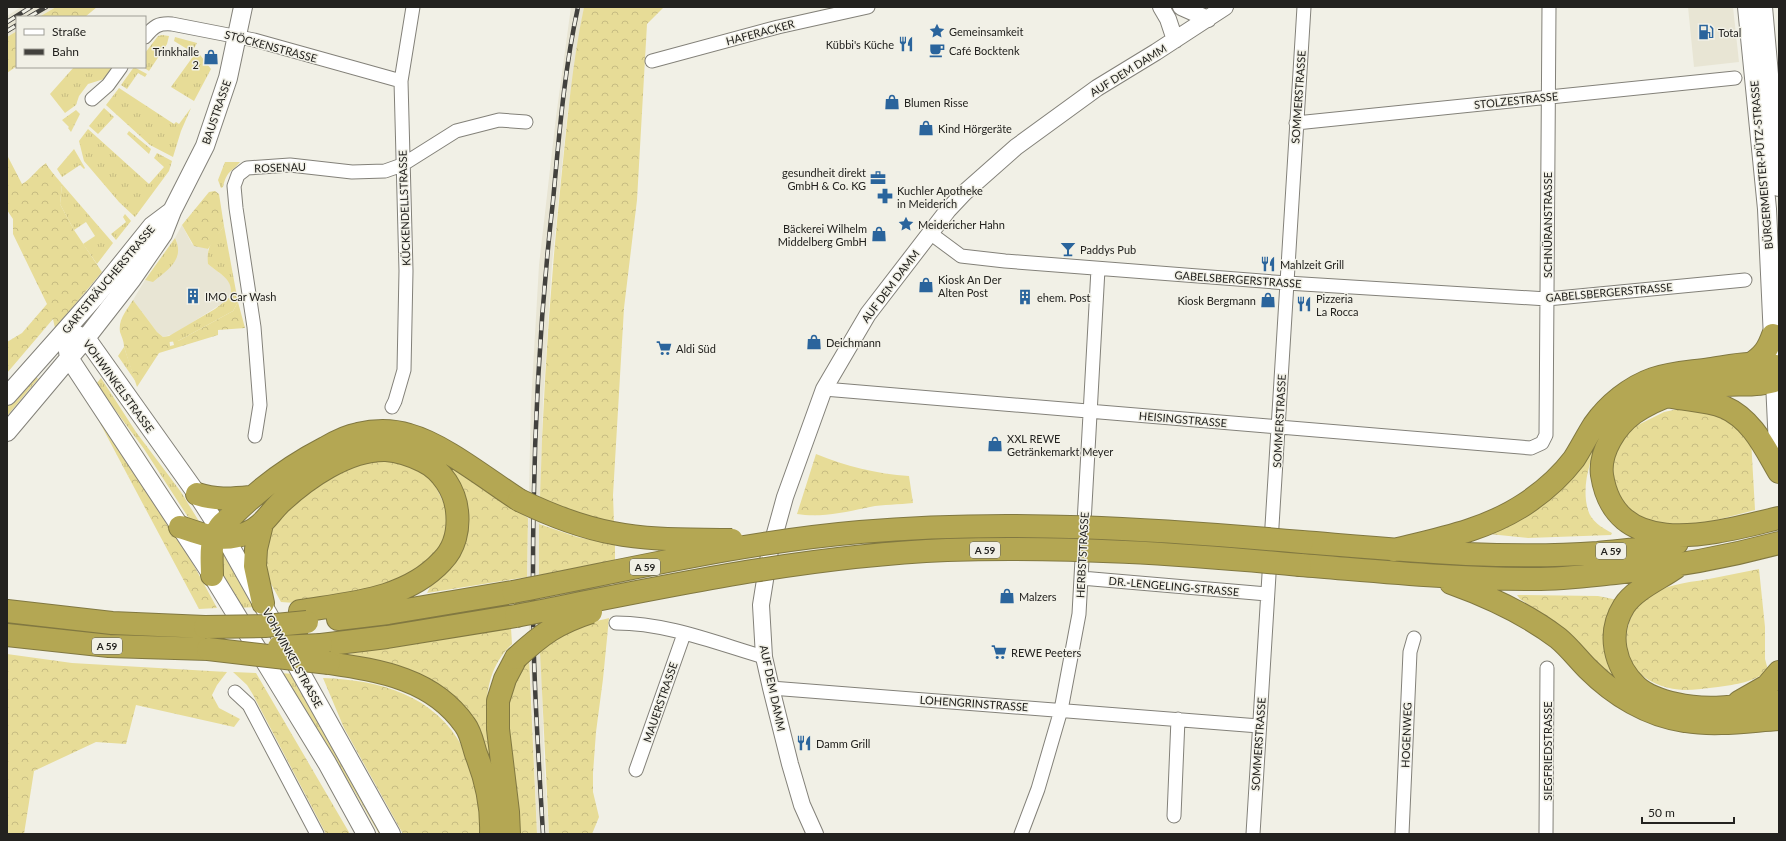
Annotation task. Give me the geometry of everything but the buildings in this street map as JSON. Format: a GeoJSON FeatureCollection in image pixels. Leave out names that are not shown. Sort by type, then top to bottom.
{"type":"FeatureCollection","features":[{"type":"Feature","properties":{"kind":"highway"},"geometry":{"type":"LineString","coordinates":[[1394,550],[1459,534],[1502,518],[1526,504],[1549,486],[1574,459],[1595,424],[1611,405],[1632,390],[1653,379],[1684,372],[1751,364],[1764,356],[1768,350],[1772,335]]}},
{"type":"Feature","properties":{"kind":"highway"},"geometry":{"type":"LineString","coordinates":[[1751,364],[1777,373]]}},
{"type":"Feature","properties":{"kind":"highway"},"geometry":{"type":"LineString","coordinates":[[1692,536],[1647,532],[1630,524],[1615,511],[1608,500],[1604,489],[1602,461],[1610,440],[1632,414],[1651,402],[1669,397],[1685,390],[1777,373]]}},
{"type":"Feature","properties":{"kind":"highway"},"geometry":{"type":"LineString","coordinates":[[1669,397],[1723,406],[1734,412],[1755,431],[1779,472]]}},
{"type":"Feature","properties":{"kind":"highway"},"geometry":{"type":"LineString","coordinates":[[212,576],[212,554],[220,535],[250,497],[304,458],[341,439],[358,434],[386,431],[410,435],[432,444],[519,500],[554,517],[588,528],[615,534],[777,542]]}},
{"type":"Feature","properties":{"kind":"highway"},"geometry":{"type":"LineString","coordinates":[[180,527],[220,535],[247,533],[262,524],[280,504],[307,480],[356,455],[386,450],[408,453],[430,464],[445,479],[456,502],[458,528],[448,556],[432,572],[408,588],[381,597],[304,617]]}},
{"type":"Feature","properties":{"kind":"highway"},"geometry":{"type":"LineString","coordinates":[[197,494],[210,498],[225,499],[250,497]]}},
{"type":"Feature","properties":{"kind":"highway","name":"A 59"},"geometry":{"type":"LineString","coordinates":[[7,611],[112,623],[205,627],[265,626],[304,617],[388,613],[513,592],[777,542],[858,532],[947,526],[1117,528],[1465,555],[1528,556],[1582,554],[1665,546],[1681,542],[1692,536],[1729,530],[1779,518]]}},
{"type":"Feature","properties":{"kind":"highway"},"geometry":{"type":"LineString","coordinates":[[262,524],[256,549],[256,566],[263,603]]}},
{"type":"Feature","properties":{"kind":"highway","name":"A 59"},"geometry":{"type":"LineString","coordinates":[[7,635],[109,646],[325,654],[387,637],[516,616],[784,566],[858,557],[946,550],[1038,549],[1108,551],[1200,556],[1427,575],[1529,579],[1581,577],[1678,566],[1733,556],[1779,543]]}},
{"type":"Feature","properties":{"kind":"highway"},"geometry":{"type":"LineString","coordinates":[[1678,566],[1636,594],[1624,606],[1616,624],[1615,631],[1614,646],[1619,663],[1637,686],[1653,696],[1690,707],[1730,707],[1779,702]]}},
{"type":"Feature","properties":{"kind":"highway"},"geometry":{"type":"LineString","coordinates":[[1427,575],[1501,602],[1527,616],[1560,639],[1599,680],[1641,708],[1684,721],[1713,724],[1779,719]]}},
{"type":"Feature","properties":{"kind":"highway"},"geometry":{"type":"LineString","coordinates":[[509,834],[508,812],[498,729],[498,701],[505,679],[516,658],[538,638],[565,621],[672,586]]}},
{"type":"Feature","properties":{"kind":"highway"},"geometry":{"type":"LineString","coordinates":[[325,654],[409,680],[429,690],[449,705],[466,726],[481,766],[491,819],[491,834]]}},
{"type":"Feature","properties":{"kind":"highway"},"geometry":{"type":"LineString","coordinates":[[1730,707],[1767,686],[1779,672]]}},
{"type":"Feature","properties":{"kind":"main road","name":"BAUSTRASSE"},"geometry":{"type":"LineString","coordinates":[[172,211],[205,146],[228,78],[243,7]]}},
{"type":"Feature","properties":{"kind":"main road","name":"BÜRGERMEISTER-PÜTZ-STRASSE"},"geometry":{"type":"LineString","coordinates":[[1747,7],[1765,183],[1772,335],[1777,373],[1779,468]]}},
{"type":"Feature","properties":{"kind":"main road","name":"BÜRGERMEISTER-PÜTZ-STRASSE"},"geometry":{"type":"LineString","coordinates":[[1763,7],[1774,78],[1779,187]]}},
{"type":"Feature","properties":{"kind":"main road","name":"GARTSTRÄUCHERSTRASSE"},"geometry":{"type":"LineString","coordinates":[[7,396],[65,331],[152,226],[172,211]]}},
{"type":"Feature","properties":{"kind":"main road","name":"GARTSTRÄUCHERSTRASSE"},"geometry":{"type":"LineString","coordinates":[[7,432],[86,338],[132,279],[163,234],[172,211]]}},
{"type":"Feature","properties":{"kind":"main road","name":"VOHWINKELSTRASSE"},"geometry":{"type":"LineString","coordinates":[[366,834],[327,763],[212,576],[69,358],[65,331],[86,338],[197,494],[220,535],[263,603],[391,834]]}},
{"type":"Feature","properties":{"kind":"street","name":"KÜCKENDELLSTRASSE"},"geometry":{"type":"LineString","coordinates":[[392,407],[396,401],[404,370],[406,271],[402,165],[401,81],[413,7]]}},
{"type":"Feature","properties":{"kind":"street","name":"HAFERACKER"},"geometry":{"type":"LineString","coordinates":[[652,62],[778,27],[868,7]]}},
{"type":"Feature","properties":{"kind":"street"},"geometry":{"type":"LineString","coordinates":[[1161,7],[1168,19],[1175,40]]}},
{"type":"Feature","properties":{"kind":"street"},"geometry":{"type":"LineString","coordinates":[[1181,7],[1208,19]]}},
{"type":"Feature","properties":{"kind":"street","name":"AUF DEM DAMM"},"geometry":{"type":"LineString","coordinates":[[815,834],[802,805],[771,688],[764,657],[761,605],[769,555],[794,471],[824,389],[868,314],[930,233],[964,193],[1016,147],[1098,88],[1225,7]]}},
{"type":"Feature","properties":{"kind":"street","name":"SOMMERSTRASSE"},"geometry":{"type":"LineString","coordinates":[[1253,834],[1304,7]]}},
{"type":"Feature","properties":{"kind":"street","name":"SCHNÜRANSTRASSE"},"geometry":{"type":"LineString","coordinates":[[1542,443],[1546,435],[1549,7]]}},
{"type":"Feature","properties":{"kind":"street","name":"STÖCKENSTRASSE"},"geometry":{"type":"LineString","coordinates":[[146,36],[153,28],[162,23],[237,36],[401,81]]}},
{"type":"Feature","properties":{"kind":"street"},"geometry":{"type":"LineString","coordinates":[[92,99],[108,85],[120,68]]}},
{"type":"Feature","properties":{"kind":"street","name":"STOLZESTRASSE"},"geometry":{"type":"LineString","coordinates":[[1296,123],[1735,78]]}},
{"type":"Feature","properties":{"kind":"street","name":"ROSENAU"},"geometry":{"type":"LineString","coordinates":[[255,436],[260,405],[254,327],[236,208],[234,186],[238,175],[247,168],[290,165],[352,172],[385,171],[402,165],[456,131],[499,120],[526,122]]}},
{"type":"Feature","properties":{"kind":"street","name":"GABELSBERGERSTRASSE"},"geometry":{"type":"LineString","coordinates":[[930,233],[962,256],[1004,261],[1287,283],[1547,299],[1745,280]]}},
{"type":"Feature","properties":{"kind":"street","name":"HERBSTSTRASSE"},"geometry":{"type":"LineString","coordinates":[[1021,834],[1038,789],[1061,710],[1079,614],[1098,269]]}},
{"type":"Feature","properties":{"kind":"street","name":"HEISINGSTRASSE"},"geometry":{"type":"LineString","coordinates":[[824,389],[1531,448],[1542,443]]}},
{"type":"Feature","properties":{"kind":"street","name":"DR.-LENGELING-STRASSE"},"geometry":{"type":"LineString","coordinates":[[1081,578],[1267,594]]}},
{"type":"Feature","properties":{"kind":"street"},"geometry":{"type":"LineString","coordinates":[[616,622],[640,623],[764,657]]}},
{"type":"Feature","properties":{"kind":"street","name":"MAUERSTRASSE"},"geometry":{"type":"LineString","coordinates":[[636,770],[684,634]]}},
{"type":"Feature","properties":{"kind":"street","name":"HOGENWEG"},"geometry":{"type":"LineString","coordinates":[[1402,834],[1410,652],[1414,638]]}},
{"type":"Feature","properties":{"kind":"street","name":"SIEGFRIEDSTRASSE"},"geometry":{"type":"LineString","coordinates":[[1546,834],[1547,668]]}},
{"type":"Feature","properties":{"kind":"street","name":"LOHENGRINSTRASSE"},"geometry":{"type":"LineString","coordinates":[[771,688],[1259,726]]}},
{"type":"Feature","properties":{"kind":"street"},"geometry":{"type":"LineString","coordinates":[[235,692],[249,705],[316,834]]}},
{"type":"Feature","properties":{"kind":"street"},"geometry":{"type":"LineString","coordinates":[[1174,816],[1178,719]]}},
{"type":"Feature","properties":{"kind":"shaded area"},"geometry":{"type":"Polygon","coordinates":[[[21,7],[56,7],[41,16],[16,16],[16,32],[7,37],[7,16],[21,7]]]}},
{"type":"Feature","properties":{"kind":"shaded area"},"geometry":{"type":"Polygon","coordinates":[[[571,7],[584,7],[567,117],[552,264],[543,401],[539,575],[544,761],[549,834],[537,834],[527,577],[531,403],[539,265],[556,117],[571,7]]]}},
{"type":"Feature","properties":{"kind":"shaded area"},"geometry":{"type":"Polygon","coordinates":[[[1688,7],[1733,7],[1739,62],[1694,67],[1688,7]]]}},
{"type":"Feature","properties":{"kind":"shaded area"},"geometry":{"type":"Polygon","coordinates":[[[182,225],[192,244],[208,249],[208,264],[226,278],[231,285],[232,292],[226,301],[174,334],[163,337],[157,332],[133,300],[145,280],[150,281],[177,242],[175,238],[182,225]]]}},
{"type":"Feature","properties":{"kind":"green space"},"geometry":{"type":"Polygon","coordinates":[[[56,7],[97,7],[86,16],[41,16],[56,7]]]}},
{"type":"Feature","properties":{"kind":"green space"},"geometry":{"type":"Polygon","coordinates":[[[584,7],[664,7],[647,24],[637,200],[624,308],[613,495],[614,523],[578,513],[540,498],[545,379],[561,181],[570,94],[584,7]]]}},
{"type":"Feature","properties":{"kind":"green space"},"geometry":{"type":"Polygon","coordinates":[[[16,32],[16,67],[7,73],[7,37],[16,32]]]}},
{"type":"Feature","properties":{"kind":"green space"},"geometry":{"type":"Polygon","coordinates":[[[158,36],[169,36],[167,44],[149,71],[144,68],[146,68],[146,52],[158,36]]]}},
{"type":"Feature","properties":{"kind":"green space"},"geometry":{"type":"Polygon","coordinates":[[[175,37],[197,43],[192,52],[174,41],[175,37]]]}},
{"type":"Feature","properties":{"kind":"green space"},"geometry":{"type":"Polygon","coordinates":[[[197,51],[211,69],[194,101],[171,87],[197,51]]]}},
{"type":"Feature","properties":{"kind":"green space"},"geometry":{"type":"Polygon","coordinates":[[[73,68],[111,68],[104,79],[88,84],[79,96],[76,105],[65,113],[50,94],[73,68]]]}},
{"type":"Feature","properties":{"kind":"green space"},"geometry":{"type":"Polygon","coordinates":[[[133,68],[147,74],[145,77],[138,73],[127,89],[121,85],[133,68]]]}},
{"type":"Feature","properties":{"kind":"green space"},"geometry":{"type":"Polygon","coordinates":[[[119,88],[174,124],[176,122],[179,124],[191,108],[181,131],[173,157],[150,145],[106,105],[119,88]]]}},
{"type":"Feature","properties":{"kind":"green space"},"geometry":{"type":"Polygon","coordinates":[[[104,108],[114,117],[98,134],[89,126],[104,108]]]}},
{"type":"Feature","properties":{"kind":"green space"},"geometry":{"type":"Polygon","coordinates":[[[76,110],[80,114],[71,132],[68,128],[69,127],[62,120],[76,110]]]}},
{"type":"Feature","properties":{"kind":"green space"},"geometry":{"type":"Polygon","coordinates":[[[88,129],[149,184],[164,167],[154,158],[157,153],[172,161],[169,171],[135,217],[119,202],[84,161],[79,141],[88,129]]]}},
{"type":"Feature","properties":{"kind":"green space"},"geometry":{"type":"Polygon","coordinates":[[[129,131],[151,149],[149,154],[127,134],[129,131]]]}},
{"type":"Feature","properties":{"kind":"green space"},"geometry":{"type":"Polygon","coordinates":[[[74,149],[85,168],[84,169],[80,165],[62,177],[57,169],[74,149]]]}},
{"type":"Feature","properties":{"kind":"green space"},"geometry":{"type":"Polygon","coordinates":[[[7,155],[22,184],[46,163],[62,184],[60,204],[74,230],[102,272],[55,328],[53,319],[7,373],[7,342],[22,333],[47,304],[13,234],[13,219],[7,210],[7,155]]]}},
{"type":"Feature","properties":{"kind":"green space"},"geometry":{"type":"Polygon","coordinates":[[[225,162],[240,162],[228,175],[223,187],[221,188],[218,180],[225,162]]]}},
{"type":"Feature","properties":{"kind":"green space"},"geometry":{"type":"Polygon","coordinates":[[[62,184],[113,243],[97,264],[83,244],[95,236],[86,222],[74,230],[60,204],[62,184]]]}},
{"type":"Feature","properties":{"kind":"green space"},"geometry":{"type":"Polygon","coordinates":[[[215,191],[219,194],[224,226],[208,249],[194,246],[182,225],[209,192],[215,191]]]}},
{"type":"Feature","properties":{"kind":"green space"},"geometry":{"type":"Polygon","coordinates":[[[125,214],[131,221],[116,240],[111,234],[126,222],[123,217],[125,214]]]}},
{"type":"Feature","properties":{"kind":"green space"},"geometry":{"type":"Polygon","coordinates":[[[224,226],[238,302],[233,311],[178,341],[169,342],[169,336],[215,309],[230,297],[231,291],[228,281],[208,264],[209,248],[224,226]]]}},
{"type":"Feature","properties":{"kind":"green space"},"geometry":{"type":"Polygon","coordinates":[[[175,238],[178,245],[178,252],[174,263],[165,273],[153,282],[145,280],[175,238]]]}},
{"type":"Feature","properties":{"kind":"green space"},"geometry":{"type":"Polygon","coordinates":[[[133,300],[157,332],[163,337],[169,336],[170,346],[174,345],[173,341],[178,341],[233,311],[238,302],[245,328],[218,330],[218,335],[159,353],[137,387],[120,332],[120,323],[133,300]]]}},
{"type":"Feature","properties":{"kind":"green space"},"geometry":{"type":"Polygon","coordinates":[[[124,347],[136,382],[118,356],[124,347]]]}},
{"type":"Feature","properties":{"kind":"green space"},"geometry":{"type":"Polygon","coordinates":[[[34,374],[38,379],[7,416],[7,406],[34,374]]]}},
{"type":"Feature","properties":{"kind":"green space"},"geometry":{"type":"Polygon","coordinates":[[[101,378],[136,432],[181,492],[200,523],[193,523],[188,517],[144,449],[96,384],[101,378]]]}},
{"type":"Feature","properties":{"kind":"green space"},"geometry":{"type":"Polygon","coordinates":[[[86,396],[135,471],[128,476],[91,406],[84,398],[86,396]]]}},
{"type":"Feature","properties":{"kind":"green space"},"geometry":{"type":"Polygon","coordinates":[[[1683,408],[1720,413],[1751,439],[1755,510],[1682,529],[1651,527],[1615,500],[1611,454],[1632,428],[1664,412],[1683,408]]]}},
{"type":"Feature","properties":{"kind":"green space"},"geometry":{"type":"Polygon","coordinates":[[[1597,437],[1600,438],[1593,454],[1586,482],[1586,501],[1589,514],[1594,521],[1612,533],[1611,535],[1528,538],[1489,534],[1597,437]]]}},
{"type":"Feature","properties":{"kind":"green space"},"geometry":{"type":"Polygon","coordinates":[[[816,454],[861,469],[909,476],[913,503],[875,506],[824,515],[797,514],[816,454]]]}},
{"type":"Feature","properties":{"kind":"green space"},"geometry":{"type":"Polygon","coordinates":[[[394,459],[421,470],[433,481],[445,506],[447,519],[444,537],[438,552],[427,566],[378,589],[295,603],[281,602],[265,573],[265,540],[274,524],[301,494],[356,464],[394,459]]]}},
{"type":"Feature","properties":{"kind":"green space"},"geometry":{"type":"Polygon","coordinates":[[[441,463],[450,467],[528,518],[527,577],[427,593],[430,587],[439,578],[458,552],[441,463]]]}},
{"type":"Feature","properties":{"kind":"green space"},"geometry":{"type":"Polygon","coordinates":[[[135,471],[180,540],[217,608],[199,609],[128,476],[135,471]]]}},
{"type":"Feature","properties":{"kind":"green space"},"geometry":{"type":"Polygon","coordinates":[[[539,524],[577,537],[615,545],[615,560],[539,575],[539,524]]]}},
{"type":"Feature","properties":{"kind":"green space"},"geometry":{"type":"Polygon","coordinates":[[[220,544],[257,607],[239,608],[223,582],[220,544]]]}},
{"type":"Feature","properties":{"kind":"green space"},"geometry":{"type":"Polygon","coordinates":[[[1759,569],[1765,627],[1765,659],[1768,670],[1757,678],[1732,685],[1684,690],[1658,684],[1647,679],[1638,671],[1631,662],[1627,650],[1626,638],[1629,623],[1633,614],[1645,599],[1653,593],[1675,585],[1759,569]]]}},
{"type":"Feature","properties":{"kind":"green space"},"geometry":{"type":"Polygon","coordinates":[[[1517,595],[1598,596],[1618,600],[1624,688],[1550,619],[1520,599],[1517,595]]]}},
{"type":"Feature","properties":{"kind":"green space"},"geometry":{"type":"Polygon","coordinates":[[[609,618],[596,732],[593,773],[593,792],[599,817],[592,834],[549,834],[540,651],[547,644],[572,630],[609,618]]]}},
{"type":"Feature","properties":{"kind":"green space"},"geometry":{"type":"Polygon","coordinates":[[[511,628],[512,644],[501,657],[493,672],[489,688],[487,721],[492,772],[467,718],[341,655],[511,628]]]}},
{"type":"Feature","properties":{"kind":"green space"},"geometry":{"type":"Polygon","coordinates":[[[7,654],[72,663],[227,672],[217,685],[212,695],[219,708],[240,719],[234,727],[136,705],[126,744],[96,742],[34,771],[24,834],[7,834],[7,654]]]}},
{"type":"Feature","properties":{"kind":"green space"},"geometry":{"type":"Polygon","coordinates":[[[529,656],[537,834],[518,834],[509,745],[509,695],[529,656]]]}},
{"type":"Feature","properties":{"kind":"green space"},"geometry":{"type":"Polygon","coordinates":[[[233,672],[256,673],[350,834],[326,834],[252,693],[247,685],[233,672]]]}},
{"type":"Feature","properties":{"kind":"green space"},"geometry":{"type":"Polygon","coordinates":[[[279,673],[295,674],[383,834],[379,834],[356,794],[279,673]]]}},
{"type":"Feature","properties":{"kind":"green space"},"geometry":{"type":"Polygon","coordinates":[[[323,678],[365,682],[385,687],[404,694],[421,703],[437,715],[451,730],[466,754],[478,796],[481,819],[480,834],[403,834],[344,728],[323,678]]]}},
{"type":"Feature","properties":{"kind":"railway"},"geometry":{"type":"LineString","coordinates":[[17,16],[31,7]]}},
{"type":"Feature","properties":{"kind":"railway"},"geometry":{"type":"LineString","coordinates":[[31,16],[46,7]]}},
{"type":"Feature","properties":{"kind":"railway"},"geometry":{"type":"LineString","coordinates":[[543,834],[533,637],[534,479],[544,293],[560,128],[569,55],[578,7]]}},
{"type":"Feature","properties":{"kind":"railway"},"geometry":{"type":"LineString","coordinates":[[7,22],[16,16]]}},
{"type":"Feature","properties":{"kind":"railway"},"geometry":{"type":"LineString","coordinates":[[7,31],[16,26]]}},
{"type":"Feature","properties":{"kind":"place","name":"Gemeinsamkeit"},"geometry":{"type":"Point","coordinates":[937,31]}},
{"type":"Feature","properties":{"kind":"place","name":"Total"},"geometry":{"type":"Point","coordinates":[1706,32]}},
{"type":"Feature","properties":{"kind":"place","name":"Kübbi's Küche"},"geometry":{"type":"Point","coordinates":[906,44]}},
{"type":"Feature","properties":{"kind":"place","name":"Café Bocktenk"},"geometry":{"type":"Point","coordinates":[937,50]}},
{"type":"Feature","properties":{"kind":"place","name":"Trinkhalle 2"},"geometry":{"type":"Point","coordinates":[211,57]}},
{"type":"Feature","properties":{"kind":"place","name":"Blumen Risse"},"geometry":{"type":"Point","coordinates":[892,102]}},
{"type":"Feature","properties":{"kind":"place","name":"Kind Hörgeräte"},"geometry":{"type":"Point","coordinates":[926,128]}},
{"type":"Feature","properties":{"kind":"place","name":"gesundheit direkt GmbH & Co. KG"},"geometry":{"type":"Point","coordinates":[878,178]}},
{"type":"Feature","properties":{"kind":"place","name":"Kuchler Apotheke in Meiderich"},"geometry":{"type":"Point","coordinates":[885,196]}},
{"type":"Feature","properties":{"kind":"place","name":"Meidericher Hahn"},"geometry":{"type":"Point","coordinates":[906,224]}},
{"type":"Feature","properties":{"kind":"place","name":"Bäckerei Wilhelm Middelberg GmbH"},"geometry":{"type":"Point","coordinates":[879,234]}},
{"type":"Feature","properties":{"kind":"place","name":"Paddys Pub"},"geometry":{"type":"Point","coordinates":[1068,249]}},
{"type":"Feature","properties":{"kind":"place","name":"Mahlzeit Grill"},"geometry":{"type":"Point","coordinates":[1268,264]}},
{"type":"Feature","properties":{"kind":"place","name":"Kiosk An Der Alten Post"},"geometry":{"type":"Point","coordinates":[926,285]}},
{"type":"Feature","properties":{"kind":"place","name":"IMO Car Wash"},"geometry":{"type":"Point","coordinates":[193,296]}},
{"type":"Feature","properties":{"kind":"place","name":"ehem. Post"},"geometry":{"type":"Point","coordinates":[1025,297]}},
{"type":"Feature","properties":{"kind":"place","name":"Kiosk Bergmann"},"geometry":{"type":"Point","coordinates":[1268,300]}},
{"type":"Feature","properties":{"kind":"place","name":"Pizzeria La Rocca"},"geometry":{"type":"Point","coordinates":[1304,304]}},
{"type":"Feature","properties":{"kind":"place","name":"Deichmann"},"geometry":{"type":"Point","coordinates":[814,342]}},
{"type":"Feature","properties":{"kind":"place","name":"Aldi Süd"},"geometry":{"type":"Point","coordinates":[664,348]}},
{"type":"Feature","properties":{"kind":"place","name":"XXL REWE Getränkemarkt Meyer"},"geometry":{"type":"Point","coordinates":[995,444]}},
{"type":"Feature","properties":{"kind":"place","name":"Malzers"},"geometry":{"type":"Point","coordinates":[1007,596]}},
{"type":"Feature","properties":{"kind":"place","name":"REWE Peeters"},"geometry":{"type":"Point","coordinates":[999,652]}},
{"type":"Feature","properties":{"kind":"place","name":"Damm Grill"},"geometry":{"type":"Point","coordinates":[804,743]}}]}
